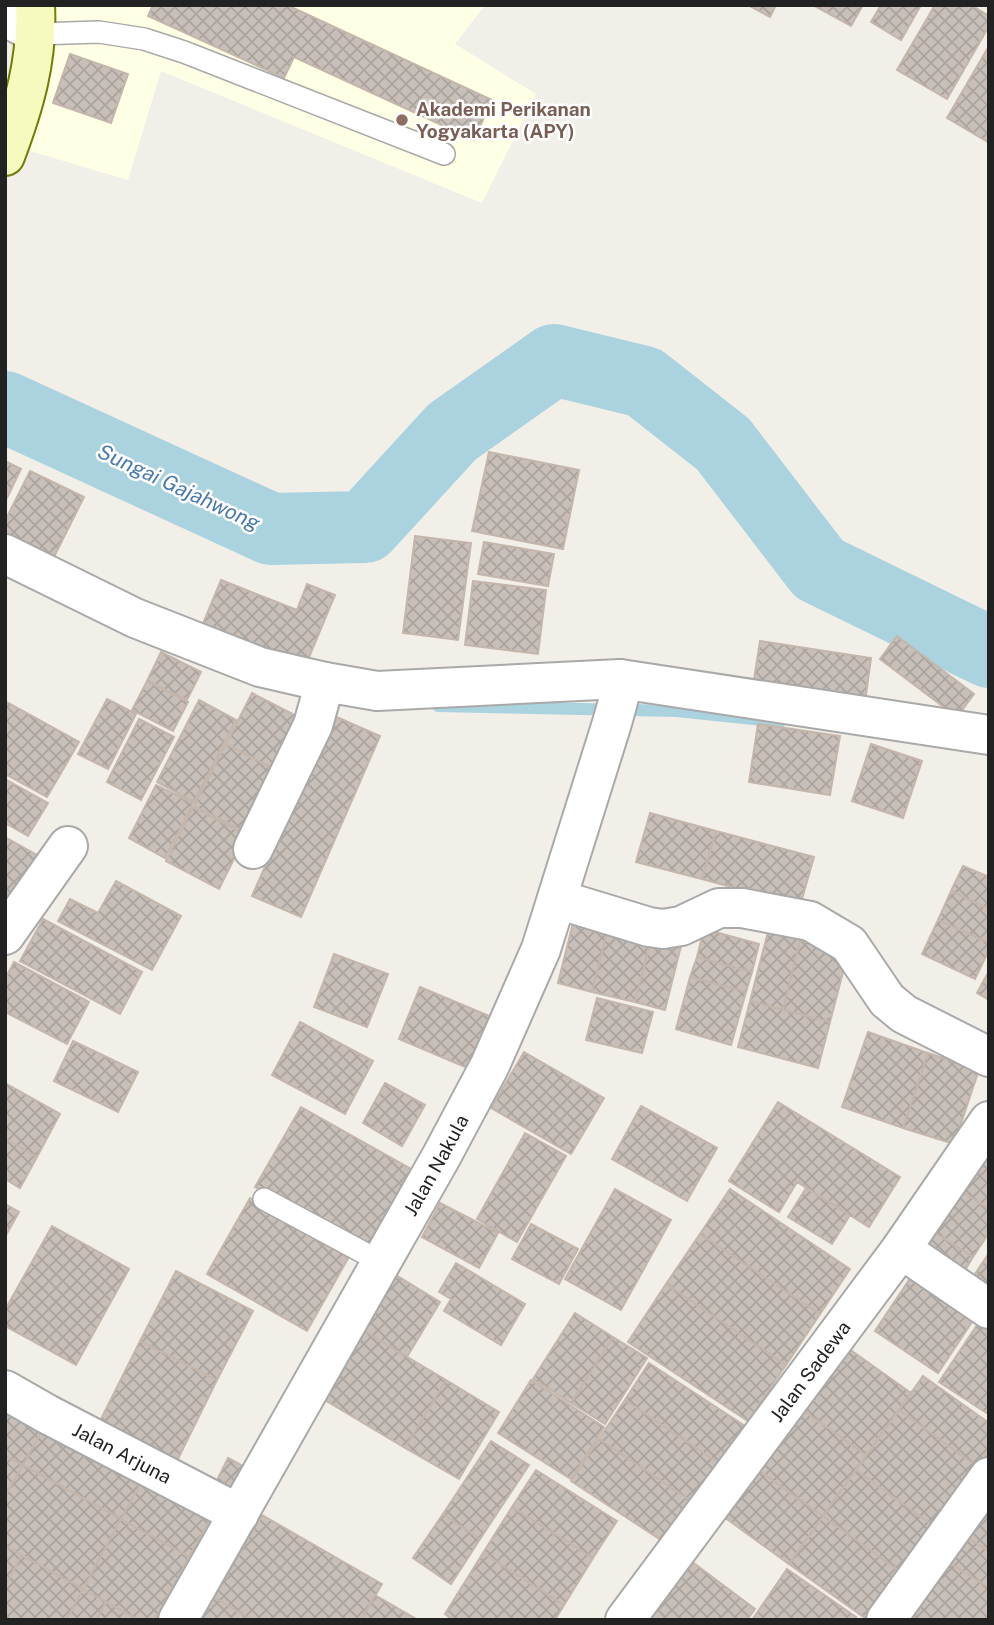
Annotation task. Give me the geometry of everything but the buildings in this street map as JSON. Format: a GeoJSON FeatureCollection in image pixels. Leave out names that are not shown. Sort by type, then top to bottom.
{"type":"FeatureCollection","features":[{"type":"Feature","properties":{"kind":"street"},"geometry":{"type":"LineString","coordinates":[[5,156],[12,125],[30,80],[26,19]]}},
{"type":"Feature","properties":{"kind":"street"},"geometry":{"type":"LineString","coordinates":[[5,554],[147,623],[323,693],[377,691],[618,699],[989,735]]}},
{"type":"Feature","properties":{"kind":"street"},"geometry":{"type":"LineString","coordinates":[[253,849],[323,693]]}},
{"type":"Feature","properties":{"kind":"street","name":"Jalan Nakula"},"geometry":{"type":"LineString","coordinates":[[178,1620],[490,1065],[522,996],[558,899],[618,699]]}},
{"type":"Feature","properties":{"kind":"street"},"geometry":{"type":"LineString","coordinates":[[5,935],[68,846]]}},
{"type":"Feature","properties":{"kind":"street"},"geometry":{"type":"LineString","coordinates":[[558,899],[663,929],[681,926],[719,908],[742,908],[810,921],[849,944],[887,1000],[904,1014],[989,1057]]}},
{"type":"Feature","properties":{"kind":"street","name":"Jalan Sadewa"},"geometry":{"type":"LineString","coordinates":[[625,1620],[901,1249],[989,1121]]}},
{"type":"Feature","properties":{"kind":"street"},"geometry":{"type":"LineString","coordinates":[[901,1249],[989,1309]]}},
{"type":"Feature","properties":{"kind":"street","name":"Jalan Arjuna"},"geometry":{"type":"LineString","coordinates":[[5,1390],[239,1514]]}},
{"type":"Feature","properties":{"kind":"street"},"geometry":{"type":"LineString","coordinates":[[886,1620],[989,1477]]}},
{"type":"Feature","properties":{"kind":"lane"},"geometry":{"type":"LineString","coordinates":[[26,19],[144,39],[184,52],[443,154]]}},
{"type":"Feature","properties":{"kind":"lane"},"geometry":{"type":"LineString","coordinates":[[264,1199],[381,1262]]}},
{"type":"Feature","properties":{"kind":"shaded area","name":"Akademi Perikanan Yogyakarta (APY)"},"geometry":{"type":"Polygon","coordinates":[[[19,5],[485,5],[455,44],[536,94],[482,203],[161,71],[128,180],[13,146],[19,5]]]}},
{"type":"Feature","properties":{"kind":"waterway","name":"Sungai Gajahwong"},"geometry":{"type":"LineString","coordinates":[[5,407],[271,529],[365,527],[452,432],[554,360],[644,382],[723,444],[819,569],[989,652]]}},
{"type":"Feature","properties":{"kind":"waterway"},"geometry":{"type":"LineString","coordinates":[[438,706],[677,711],[780,722]]}},
{"type":"Feature","properties":{"kind":"place","name":"Akademi Perikanan Yogyakarta (APY)"},"geometry":{"type":"Point","coordinates":[402,120]}}]}
